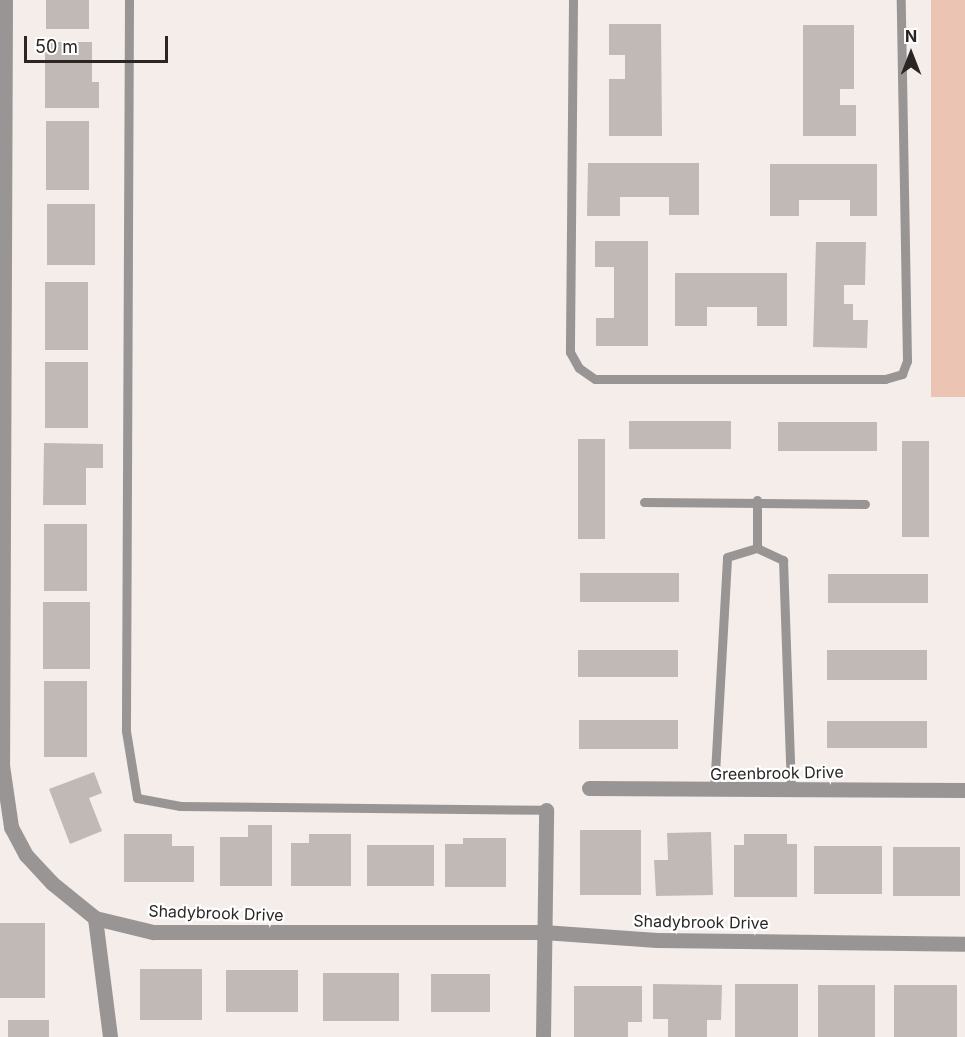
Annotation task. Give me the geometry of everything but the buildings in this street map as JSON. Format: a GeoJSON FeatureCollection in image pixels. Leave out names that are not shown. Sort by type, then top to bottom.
{"type":"FeatureCollection","features":[{"type":"Feature","properties":{"kind":"street","name":"Shadybrook Drive"},"geometry":{"type":"LineString","coordinates":[[4,0],[2,22],[2,765],[8,806],[26,855],[95,918],[153,932],[543,932],[657,940],[965,944]]}},
{"type":"Feature","properties":{"kind":"street","name":"Greenbrook Drive"},"geometry":{"type":"LineString","coordinates":[[589,788],[714,792],[965,790]]}},
{"type":"Feature","properties":{"kind":"street"},"geometry":{"type":"LineString","coordinates":[[543,1037],[546,810]]}},
{"type":"Feature","properties":{"kind":"street"},"geometry":{"type":"LineString","coordinates":[[95,918],[110,1037]]}},
{"type":"Feature","properties":{"kind":"lane"},"geometry":{"type":"LineString","coordinates":[[129,0],[126,731],[136,798],[180,806],[546,810]]}},
{"type":"Feature","properties":{"kind":"lane"},"geometry":{"type":"LineString","coordinates":[[573,0],[570,352],[579,368],[595,379],[885,379],[902,374],[907,361],[901,0]]}},
{"type":"Feature","properties":{"kind":"lane"},"geometry":{"type":"LineString","coordinates":[[644,501],[757,500],[865,504]]}},
{"type":"Feature","properties":{"kind":"lane"},"geometry":{"type":"LineString","coordinates":[[756,548],[757,500]]}},
{"type":"Feature","properties":{"kind":"lane"},"geometry":{"type":"LineString","coordinates":[[714,792],[727,557],[756,548],[783,561],[791,790]]}},
{"type":"Feature","properties":{"kind":"shaded area"},"geometry":{"type":"Polygon","coordinates":[[[931,0],[965,0],[965,397],[931,397],[931,0]]]}}]}
